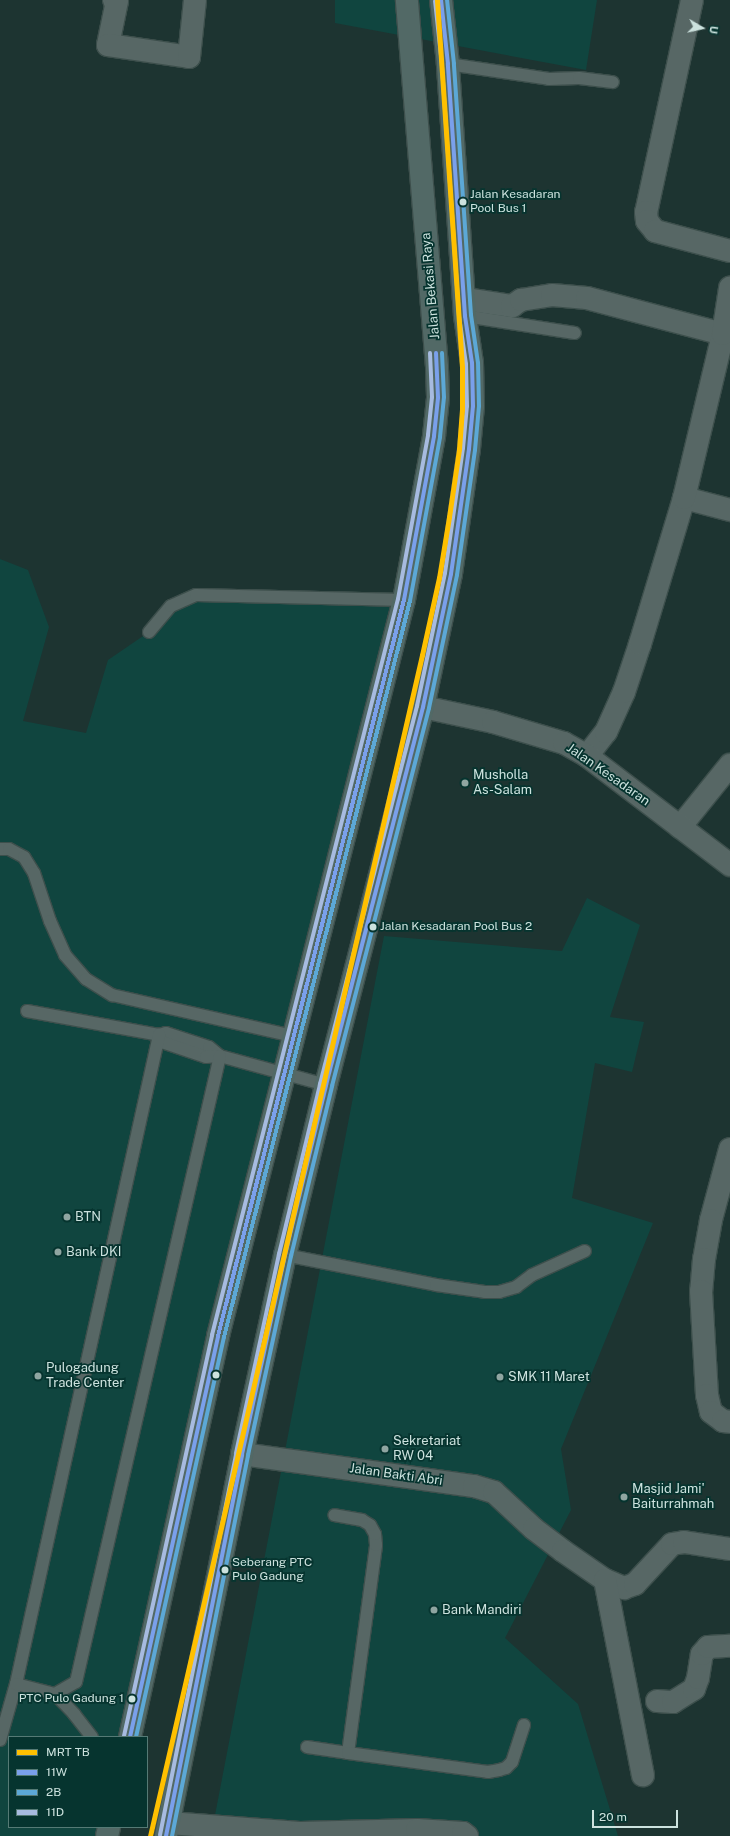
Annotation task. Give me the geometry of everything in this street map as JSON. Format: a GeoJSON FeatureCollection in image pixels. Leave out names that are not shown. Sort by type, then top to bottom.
{"type":"FeatureCollection","features":[{"type":"Feature","properties":{"kind":"highway","name":"Jalan Bekasi Raya"},"geometry":{"type":"LineString","coordinates":[[130,1736],[218,1336],[404,600],[434,436],[438,397],[437,367],[407,0]]}},
{"type":"Feature","properties":{"kind":"highway"},"geometry":{"type":"LineString","coordinates":[[168,1830],[242,1454],[285,1255],[326,1085],[423,707],[451,574],[470,449],[473,406],[472,363],[465,308],[448,64],[441,0]]}},
{"type":"Feature","properties":{"kind":"street"},"geometry":{"type":"LineString","coordinates":[[114,0],[116,1],[108,46],[189,57],[195,0]]}},
{"type":"Feature","properties":{"kind":"street"},"geometry":{"type":"LineString","coordinates":[[692,0],[646,212],[647,221],[655,231],[730,251]]}},
{"type":"Feature","properties":{"kind":"street"},"geometry":{"type":"LineString","coordinates":[[587,756],[606,732],[624,692],[684,498],[724,334],[730,288]]}},
{"type":"Feature","properties":{"kind":"street"},"geometry":{"type":"LineString","coordinates":[[465,308],[512,306],[521,300],[552,295],[587,298],[724,334]]}},
{"type":"Feature","properties":{"kind":"street"},"geometry":{"type":"LineString","coordinates":[[684,498],[730,510]]}},
{"type":"Feature","properties":{"kind":"street","name":"Jalan Kesadaran"},"geometry":{"type":"LineString","coordinates":[[423,707],[492,722],[564,743],[587,756],[730,865]]}},
{"type":"Feature","properties":{"kind":"street"},"geometry":{"type":"LineString","coordinates":[[680,827],[730,764]]}},
{"type":"Feature","properties":{"kind":"street"},"geometry":{"type":"LineString","coordinates":[[730,1150],[711,1220],[704,1259],[701,1291],[707,1394],[711,1412],[723,1421],[730,1422]]}},
{"type":"Feature","properties":{"kind":"street","name":"Jalan Bakti Abri"},"geometry":{"type":"LineString","coordinates":[[242,1454],[474,1486],[494,1492],[534,1529],[605,1580],[624,1588],[635,1584],[672,1544],[684,1542],[730,1549]]}},
{"type":"Feature","properties":{"kind":"street"},"geometry":{"type":"LineString","coordinates":[[605,1580],[643,1775]]}},
{"type":"Feature","properties":{"kind":"street"},"geometry":{"type":"LineString","coordinates":[[657,1702],[673,1702],[694,1689],[698,1678],[702,1654],[708,1647],[730,1646]]}},
{"type":"Feature","properties":{"kind":"street"},"geometry":{"type":"LineString","coordinates":[[168,1830],[300,1833],[417,1830],[463,1833],[466,1836]]}},
{"type":"Feature","properties":{"kind":"lane"},"geometry":{"type":"LineString","coordinates":[[448,64],[549,80],[579,78],[613,82]]}},
{"type":"Feature","properties":{"kind":"lane"},"geometry":{"type":"LineString","coordinates":[[465,308],[575,333]]}},
{"type":"Feature","properties":{"kind":"lane"},"geometry":{"type":"LineString","coordinates":[[149,632],[171,606],[196,595],[404,600]]}},
{"type":"Feature","properties":{"kind":"lane"},"geometry":{"type":"LineString","coordinates":[[0,849],[9,849],[24,857],[34,873],[50,921],[65,955],[86,979],[112,995],[293,1036]]}},
{"type":"Feature","properties":{"kind":"lane"},"geometry":{"type":"LineString","coordinates":[[27,1011],[159,1036],[166,1033],[209,1047],[220,1056],[284,1075],[326,1085]]}},
{"type":"Feature","properties":{"kind":"lane"},"geometry":{"type":"LineString","coordinates":[[0,1740],[16,1684],[159,1036]]}},
{"type":"Feature","properties":{"kind":"lane"},"geometry":{"type":"LineString","coordinates":[[55,1694],[76,1682],[220,1056]]}},
{"type":"Feature","properties":{"kind":"lane"},"geometry":{"type":"LineString","coordinates":[[285,1255],[436,1285],[485,1292],[499,1292],[516,1288],[532,1276],[585,1251]]}},
{"type":"Feature","properties":{"kind":"lane"},"geometry":{"type":"LineString","coordinates":[[334,1515],[362,1520],[370,1525],[374,1534],[376,1545],[348,1753]]}},
{"type":"Feature","properties":{"kind":"lane"},"geometry":{"type":"LineString","coordinates":[[16,1684],[55,1694],[74,1714],[91,1736]]}},
{"type":"Feature","properties":{"kind":"lane"},"geometry":{"type":"LineString","coordinates":[[307,1747],[488,1772],[506,1768],[512,1762],[524,1725]]}},
{"type":"Feature","properties":{"kind":"shaded area"},"geometry":{"type":"Polygon","coordinates":[[[335,0],[597,0],[586,70],[335,23],[335,0]]]}},
{"type":"Feature","properties":{"kind":"shaded area"},"geometry":{"type":"Polygon","coordinates":[[[0,559],[28,570],[49,627],[23,721],[86,733],[108,660],[149,632],[171,606],[196,595],[404,600],[130,1736],[8,1736],[8,1828],[110,1828],[108,1836],[0,1836],[0,559]]]}},
{"type":"Feature","properties":{"kind":"shaded area"},"geometry":{"type":"Polygon","coordinates":[[[587,898],[640,925],[610,1017],[644,1022],[632,1072],[595,1063],[572,1198],[653,1223],[561,1449],[571,1510],[505,1638],[578,1704],[618,1836],[211,1836],[384,936],[562,951],[587,898]]]}},
{"type":"Feature","properties":{"kind":"metro line","name":"TB"},"geometry":{"type":"LineString","coordinates":[[150,1836],[422,655],[439,578],[449,517],[459,449],[462,409],[462,367],[437,0]]}},
{"type":"Feature","properties":{"kind":"transit line","name":"11W"},"geometry":{"type":"LineString","coordinates":[[166,1836],[242,1454],[285,1255],[326,1085],[423,707],[451,574],[469,449],[473,406],[472,363],[465,316],[448,64],[441,0]]}},
{"type":"Feature","properties":{"kind":"transit line","name":"2B"},"geometry":{"type":"LineString","coordinates":[[172,1836],[248,1455],[291,1256],[332,1086],[429,708],[457,575],[475,450],[479,406],[478,363],[471,315],[454,64],[447,0]]}},
{"type":"Feature","properties":{"kind":"transit line","name":"11D"},"geometry":{"type":"LineString","coordinates":[[160,1835],[236,1453],[279,1254],[320,1084],[417,706],[445,573],[463,448],[467,406],[466,364],[459,316],[442,65],[435,1]]}},
{"type":"Feature","properties":{"kind":"transit line","name":"11D"},"geometry":{"type":"LineString","coordinates":[[124,1736],[212,1335],[398,599],[428,435],[432,397],[430,353]]}},
{"type":"Feature","properties":{"kind":"transit line","name":"11W"},"geometry":{"type":"LineString","coordinates":[[130,1736],[218,1336],[404,600],[434,436],[438,397],[436,353]]}},
{"type":"Feature","properties":{"kind":"transit line","name":"2B"},"geometry":{"type":"LineString","coordinates":[[136,1736],[224,1337],[410,601],[440,437],[444,397],[442,353]]}},
{"type":"Feature","properties":{"kind":"place","name":"Jalan Kesadaran Pool Bus 1"},"geometry":{"type":"Point","coordinates":[463,202]}},
{"type":"Feature","properties":{"kind":"place","name":"Musholla As-Salam"},"geometry":{"type":"Point","coordinates":[465,783]}},
{"type":"Feature","properties":{"kind":"place","name":"Jalan Kesadaran Pool Bus 2"},"geometry":{"type":"Point","coordinates":[373,927]}},
{"type":"Feature","properties":{"kind":"place","name":"BTN"},"geometry":{"type":"Point","coordinates":[67,1217]}},
{"type":"Feature","properties":{"kind":"place","name":"Bank DKI"},"geometry":{"type":"Point","coordinates":[58,1252]}},
{"type":"Feature","properties":{"kind":"place","name":"Pulogadung Trade Center"},"geometry":{"type":"Point","coordinates":[38,1376]}},
{"type":"Feature","properties":{"kind":"place","name":"SMK 11 Maret"},"geometry":{"type":"Point","coordinates":[500,1377]}},
{"type":"Feature","properties":{"kind":"place","name":"Sekretariat RW 04"},"geometry":{"type":"Point","coordinates":[385,1449]}},
{"type":"Feature","properties":{"kind":"place","name":"Masjid Jami' Baiturrahmah"},"geometry":{"type":"Point","coordinates":[624,1497]}},
{"type":"Feature","properties":{"kind":"place","name":"Seberang PTC Pulo Gadung"},"geometry":{"type":"Point","coordinates":[225,1570]}},
{"type":"Feature","properties":{"kind":"place","name":"Bank Mandiri"},"geometry":{"type":"Point","coordinates":[434,1610]}},
{"type":"Feature","properties":{"kind":"place","name":"PTC Pulo Gadung 1"},"geometry":{"type":"Point","coordinates":[132,1699]}}]}
